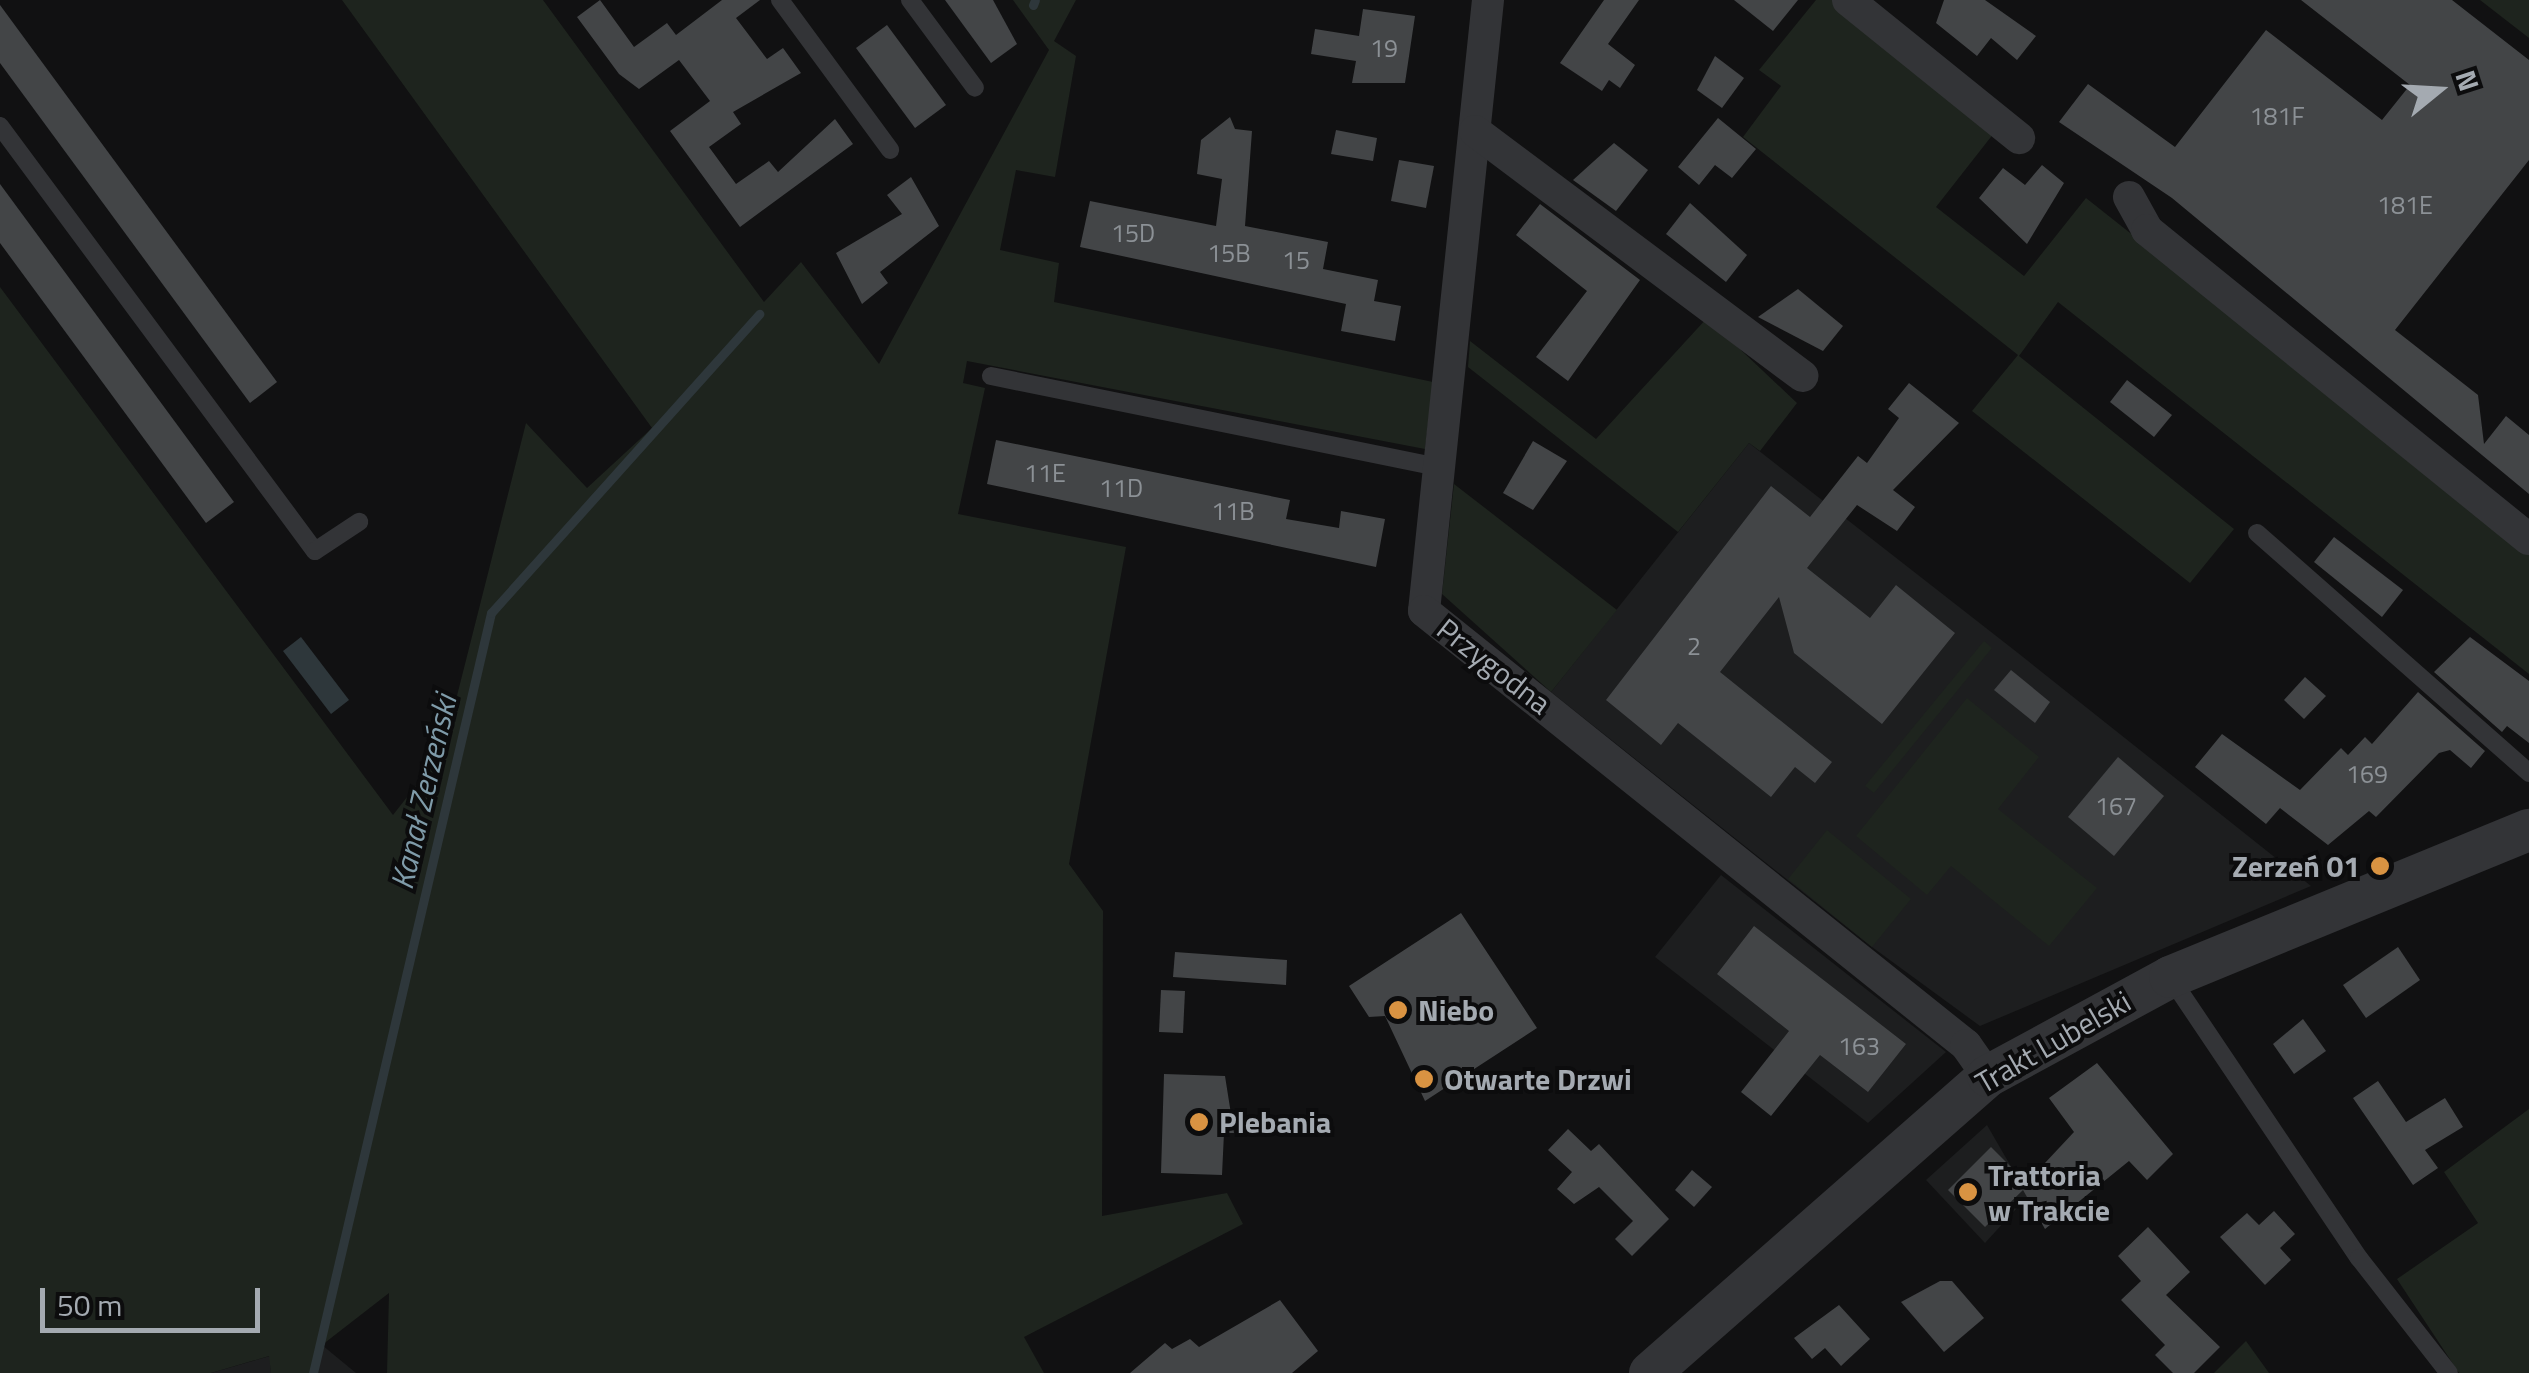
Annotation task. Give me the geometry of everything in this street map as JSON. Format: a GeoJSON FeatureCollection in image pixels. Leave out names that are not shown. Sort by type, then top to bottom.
{"type":"FeatureCollection","features":[{"type":"Feature","properties":{"kind":"street","name":"Przygodna"},"geometry":{"type":"LineString","coordinates":[[1488,0],[1424,611],[1966,1046],[1988,1076]]}},
{"type":"Feature","properties":{"kind":"street"},"geometry":{"type":"LineString","coordinates":[[1848,0],[2019,138]]}},
{"type":"Feature","properties":{"kind":"street"},"geometry":{"type":"LineString","coordinates":[[1476,131],[1803,376]]}},
{"type":"Feature","properties":{"kind":"street"},"geometry":{"type":"LineString","coordinates":[[2129,197],[2147,230],[2529,539]]}},
{"type":"Feature","properties":{"kind":"street","name":"Trakt Lubelski"},"geometry":{"type":"LineString","coordinates":[[1650,1373],[1988,1076],[2170,976],[2529,830]]}},
{"type":"Feature","properties":{"kind":"lane"},"geometry":{"type":"LineString","coordinates":[[780,0],[890,150]]}},
{"type":"Feature","properties":{"kind":"lane"},"geometry":{"type":"LineString","coordinates":[[910,0],[975,88]]}},
{"type":"Feature","properties":{"kind":"lane"},"geometry":{"type":"LineString","coordinates":[[0,126],[315,551],[359,522]]}},
{"type":"Feature","properties":{"kind":"lane"},"geometry":{"type":"LineString","coordinates":[[991,376],[1440,467]]}},
{"type":"Feature","properties":{"kind":"lane"},"geometry":{"type":"LineString","coordinates":[[2258,533],[2529,774]]}},
{"type":"Feature","properties":{"kind":"lane"},"geometry":{"type":"LineString","coordinates":[[2170,976],[2348,1242],[2449,1373]]}},
{"type":"Feature","properties":{"kind":"shaded area"},"geometry":{"type":"Polygon","coordinates":[[[342,0],[543,0],[764,302],[801,262],[879,364],[1049,50],[1013,0],[1076,0],[1054,41],[1076,56],[1055,177],[1016,170],[1000,250],[1059,263],[1054,302],[1433,382],[1425,449],[967,361],[963,383],[985,388],[958,514],[1126,547],[1069,864],[1103,911],[1102,1216],[1227,1193],[1243,1224],[1024,1337],[1044,1373],[387,1373],[389,1293],[322,1345],[318,1373],[271,1373],[269,1356],[211,1373],[0,1373],[0,287],[393,815],[443,751],[526,423],[587,488],[652,428],[342,0]]]}},
{"type":"Feature","properties":{"kind":"shaded area"},"geometry":{"type":"Polygon","coordinates":[[[1816,0],[1832,0],[1994,133],[1936,207],[2024,276],[2086,198],[2529,549],[2529,674],[2058,302],[2019,356],[2234,529],[2190,583],[1972,411],[2018,355],[1743,137],[1781,86],[1759,70],[1816,0]]]}},
{"type":"Feature","properties":{"kind":"shaded area"},"geometry":{"type":"Polygon","coordinates":[[[2480,0],[2529,0],[2529,38],[2480,0]]]}},
{"type":"Feature","properties":{"kind":"shaded area"},"geometry":{"type":"Polygon","coordinates":[[[1707,318],[1797,403],[1760,451],[1749,443],[1678,532],[1468,367],[1470,341],[1596,439],[1707,318]]]}},
{"type":"Feature","properties":{"kind":"shaded area"},"geometry":{"type":"Polygon","coordinates":[[[1749,443],[2311,886],[1980,1026],[1872,947],[1551,692],[1749,443]]]}},
{"type":"Feature","properties":{"kind":"shaded area"},"geometry":{"type":"Polygon","coordinates":[[[1454,484],[1617,610],[1551,692],[1442,594],[1454,484]]]}},
{"type":"Feature","properties":{"kind":"shaded area"},"geometry":{"type":"Polygon","coordinates":[[[301,637],[349,700],[331,714],[283,651],[301,637]]]}},
{"type":"Feature","properties":{"kind":"shaded area"},"geometry":{"type":"Polygon","coordinates":[[[1984,641],[1992,648],[1874,793],[1865,786],[1984,641]]]}},
{"type":"Feature","properties":{"kind":"shaded area"},"geometry":{"type":"Polygon","coordinates":[[[1967,698],[2039,757],[1998,809],[2097,888],[2049,946],[1951,866],[1927,895],[1856,836],[1967,698]]]}},
{"type":"Feature","properties":{"kind":"shaded area"},"geometry":{"type":"Polygon","coordinates":[[[1827,830],[1911,899],[1872,947],[1788,879],[1827,830]]]}},
{"type":"Feature","properties":{"kind":"shaded area"},"geometry":{"type":"Polygon","coordinates":[[[1721,875],[1946,1052],[1868,1123],[1655,957],[1721,875]]]}},
{"type":"Feature","properties":{"kind":"shaded area"},"geometry":{"type":"Polygon","coordinates":[[[2529,1109],[2529,1373],[2459,1373],[2397,1279],[2478,1223],[2444,1172],[2529,1109]]]}},
{"type":"Feature","properties":{"kind":"shaded area"},"geometry":{"type":"Polygon","coordinates":[[[1987,1125],[2028,1196],[1985,1243],[1926,1180],[1987,1125]]]}},
{"type":"Feature","properties":{"kind":"shaded area"},"geometry":{"type":"Polygon","coordinates":[[[2246,1341],[2269,1373],[2214,1373],[2246,1341]]]}},
{"type":"Feature","properties":{"kind":"shaded area"},"geometry":{"type":"Polygon","coordinates":[[[322,1345],[356,1373],[318,1373],[322,1345]]]}},
{"type":"Feature","properties":{"kind":"shaded area"},"geometry":{"type":"Polygon","coordinates":[[[270,1356],[271,1373],[211,1373],[270,1356]]]}},
{"type":"Feature","properties":{"kind":"building"},"geometry":{"type":"Polygon","coordinates":[[[600,0],[634,47],[667,23],[676,35],[722,0],[760,0],[736,18],[767,59],[783,48],[801,73],[733,112],[741,124],[709,147],[736,184],[769,161],[778,172],[835,119],[853,144],[740,227],[670,131],[710,101],[679,60],[639,89],[619,74],[577,17],[600,0]]]}},
{"type":"Feature","properties":{"kind":"building"},"geometry":{"type":"Polygon","coordinates":[[[945,0],[993,0],[1017,44],[991,63],[945,0]]]}},
{"type":"Feature","properties":{"kind":"building"},"geometry":{"type":"Polygon","coordinates":[[[1604,0],[1639,0],[1608,44],[1635,65],[1620,88],[1609,80],[1602,91],[1560,63],[1604,0]]]}},
{"type":"Feature","properties":{"kind":"building"},"geometry":{"type":"Polygon","coordinates":[[[1734,0],[1798,0],[1773,31],[1734,0]]]}},
{"type":"Feature","properties":{"kind":"building"},"geometry":{"type":"Polygon","coordinates":[[[1944,0],[1985,0],[2036,36],[2017,60],[1991,38],[1977,56],[1936,23],[1944,0]]]}},
{"type":"Feature","properties":{"kind":"building"},"geometry":{"type":"Polygon","coordinates":[[[2301,0],[2452,0],[2529,60],[2529,160],[2395,330],[2478,395],[2484,444],[2506,416],[2529,435],[2529,494],[2172,198],[2059,122],[2088,84],[2175,147],[2266,30],[2382,120],[2410,85],[2301,0]]]}},
{"type":"Feature","properties":{"kind":"building"},"geometry":{"type":"Polygon","coordinates":[[[0,5],[277,382],[250,403],[0,63],[0,5]]]}},
{"type":"Feature","properties":{"kind":"building"},"geometry":{"type":"Polygon","coordinates":[[[1363,9],[1415,16],[1405,83],[1352,83],[1356,61],[1311,54],[1315,29],[1359,36],[1363,9]]]}},
{"type":"Feature","properties":{"kind":"building"},"geometry":{"type":"Polygon","coordinates":[[[887,25],[946,105],[915,128],[856,48],[887,25]]]}},
{"type":"Feature","properties":{"kind":"building"},"geometry":{"type":"Polygon","coordinates":[[[1715,56],[1744,78],[1722,108],[1697,90],[1715,56]]]}},
{"type":"Feature","properties":{"kind":"building"},"geometry":{"type":"Polygon","coordinates":[[[1230,117],[1235,129],[1252,131],[1245,226],[1328,242],[1323,269],[1378,280],[1374,301],[1401,306],[1395,341],[1341,331],[1346,304],[1080,247],[1090,201],[1216,226],[1222,179],[1197,174],[1201,140],[1230,117]]]}},
{"type":"Feature","properties":{"kind":"building"},"geometry":{"type":"Polygon","coordinates":[[[1718,118],[1756,149],[1732,178],[1715,165],[1699,185],[1678,167],[1718,118]]]}},
{"type":"Feature","properties":{"kind":"building"},"geometry":{"type":"Polygon","coordinates":[[[1336,130],[1377,138],[1373,161],[1331,154],[1336,130]]]}},
{"type":"Feature","properties":{"kind":"building"},"geometry":{"type":"Polygon","coordinates":[[[1614,143],[1648,170],[1616,211],[1573,180],[1614,143]]]}},
{"type":"Feature","properties":{"kind":"building"},"geometry":{"type":"Polygon","coordinates":[[[1399,160],[1434,166],[1426,208],[1391,201],[1399,160]]]}},
{"type":"Feature","properties":{"kind":"building"},"geometry":{"type":"Polygon","coordinates":[[[2042,165],[2064,183],[2027,244],[1979,198],[2003,168],[2025,185],[2042,165]]]}},
{"type":"Feature","properties":{"kind":"building"},"geometry":{"type":"Polygon","coordinates":[[[911,177],[939,226],[880,272],[888,283],[862,304],[836,253],[902,214],[887,195],[911,177]]]}},
{"type":"Feature","properties":{"kind":"building"},"geometry":{"type":"Polygon","coordinates":[[[0,184],[234,502],[206,523],[0,243],[0,184]]]}},
{"type":"Feature","properties":{"kind":"building"},"geometry":{"type":"Polygon","coordinates":[[[1690,203],[1747,255],[1726,282],[1666,234],[1690,203]]]}},
{"type":"Feature","properties":{"kind":"building"},"geometry":{"type":"Polygon","coordinates":[[[1540,204],[1640,280],[1568,381],[1536,357],[1587,291],[1516,235],[1540,204]]]}},
{"type":"Feature","properties":{"kind":"building"},"geometry":{"type":"Polygon","coordinates":[[[1798,289],[1843,326],[1823,351],[1758,317],[1798,289]]]}},
{"type":"Feature","properties":{"kind":"building"},"geometry":{"type":"Polygon","coordinates":[[[2127,380],[2172,415],[2154,437],[2110,402],[2127,380]]]}},
{"type":"Feature","properties":{"kind":"building"},"geometry":{"type":"Polygon","coordinates":[[[1909,383],[1959,423],[1893,490],[1915,507],[1897,531],[1857,505],[1807,568],[1870,618],[1896,585],[1955,633],[1882,724],[1794,653],[1779,597],[1720,672],[1832,762],[1815,783],[1795,767],[1771,797],[1678,723],[1661,745],[1606,700],[1771,486],[1810,517],[1858,456],[1867,463],[1899,418],[1888,409],[1909,383]]]}},
{"type":"Feature","properties":{"kind":"building"},"geometry":{"type":"Polygon","coordinates":[[[996,440],[1290,500],[1286,519],[1339,528],[1341,511],[1385,519],[1376,567],[987,484],[996,440]]]}},
{"type":"Feature","properties":{"kind":"building"},"geometry":{"type":"Polygon","coordinates":[[[1533,441],[1567,461],[1533,510],[1503,493],[1533,441]]]}},
{"type":"Feature","properties":{"kind":"building"},"geometry":{"type":"Polygon","coordinates":[[[2334,537],[2403,590],[2382,617],[2314,562],[2334,537]]]}},
{"type":"Feature","properties":{"kind":"building"},"geometry":{"type":"Polygon","coordinates":[[[2470,637],[2529,681],[2529,743],[2507,726],[2502,732],[2434,672],[2470,637]]]}},
{"type":"Feature","properties":{"kind":"building"},"geometry":{"type":"Polygon","coordinates":[[[2011,670],[2050,702],[2035,723],[1994,690],[2011,670]]]}},
{"type":"Feature","properties":{"kind":"building"},"geometry":{"type":"Polygon","coordinates":[[[2305,677],[2326,696],[2304,719],[2284,700],[2305,677]]]}},
{"type":"Feature","properties":{"kind":"building"},"geometry":{"type":"Polygon","coordinates":[[[2418,692],[2485,751],[2471,768],[2450,750],[2439,753],[2376,817],[2369,811],[2328,845],[2280,808],[2266,824],[2195,767],[2222,734],[2300,790],[2341,748],[2348,755],[2365,737],[2372,744],[2418,692]]]}},
{"type":"Feature","properties":{"kind":"building"},"geometry":{"type":"Polygon","coordinates":[[[2118,757],[2164,796],[2114,856],[2068,817],[2118,757]]]}},
{"type":"Feature","properties":{"kind":"building"},"geometry":{"type":"Polygon","coordinates":[[[1461,913],[1537,1028],[1425,1101],[1385,1016],[1369,1017],[1349,986],[1461,913]]]}},
{"type":"Feature","properties":{"kind":"building"},"geometry":{"type":"Polygon","coordinates":[[[1754,926],[1906,1044],[1868,1092],[1820,1055],[1771,1116],[1741,1092],[1789,1031],[1717,974],[1754,926]]]}},
{"type":"Feature","properties":{"kind":"building"},"geometry":{"type":"Polygon","coordinates":[[[2398,947],[2420,980],[2366,1018],[2343,985],[2398,947]]]}},
{"type":"Feature","properties":{"kind":"building"},"geometry":{"type":"Polygon","coordinates":[[[1175,952],[1287,960],[1286,985],[1173,977],[1175,952]]]}},
{"type":"Feature","properties":{"kind":"building"},"geometry":{"type":"Polygon","coordinates":[[[1161,990],[1185,991],[1183,1033],[1159,1032],[1161,990]]]}},
{"type":"Feature","properties":{"kind":"building"},"geometry":{"type":"Polygon","coordinates":[[[2303,1019],[2326,1051],[2294,1074],[2273,1044],[2303,1019]]]}},
{"type":"Feature","properties":{"kind":"building"},"geometry":{"type":"Polygon","coordinates":[[[2097,1063],[2173,1154],[2147,1180],[2129,1161],[2045,1229],[2023,1190],[1985,1227],[1948,1190],[1991,1147],[2021,1177],[2044,1164],[2074,1132],[2049,1098],[2097,1063]]]}},
{"type":"Feature","properties":{"kind":"building","name":"Plebania"},"geometry":{"type":"Polygon","coordinates":[[[1164,1074],[1225,1076],[1234,1133],[1224,1133],[1222,1175],[1161,1173],[1164,1074]]]}},
{"type":"Feature","properties":{"kind":"building"},"geometry":{"type":"Polygon","coordinates":[[[2378,1081],[2406,1122],[2445,1098],[2463,1127],[2425,1150],[2438,1168],[2413,1185],[2353,1098],[2378,1081]]]}},
{"type":"Feature","properties":{"kind":"building"},"geometry":{"type":"Polygon","coordinates":[[[1568,1129],[1591,1151],[1599,1144],[1669,1219],[1632,1256],[1615,1239],[1633,1221],[1599,1187],[1574,1204],[1557,1189],[1572,1172],[1548,1150],[1568,1129]]]}},
{"type":"Feature","properties":{"kind":"building"},"geometry":{"type":"Polygon","coordinates":[[[1692,1170],[1712,1187],[1694,1207],[1675,1190],[1692,1170]]]}},
{"type":"Feature","properties":{"kind":"building"},"geometry":{"type":"Polygon","coordinates":[[[2274,1211],[2295,1234],[2280,1248],[2291,1260],[2265,1285],[2220,1237],[2247,1213],[2259,1225],[2274,1211]]]}},
{"type":"Feature","properties":{"kind":"building"},"geometry":{"type":"Polygon","coordinates":[[[2148,1227],[2190,1272],[2166,1295],[2220,1347],[2194,1373],[2173,1373],[2155,1355],[2165,1345],[2121,1300],[2141,1281],[2118,1256],[2148,1227]]]}},
{"type":"Feature","properties":{"kind":"building"},"geometry":{"type":"Polygon","coordinates":[[[1940,1281],[1952,1281],[1984,1318],[1944,1352],[1901,1302],[1940,1281]]]}},
{"type":"Feature","properties":{"kind":"building"},"geometry":{"type":"Polygon","coordinates":[[[1280,1300],[1318,1351],[1292,1373],[1130,1373],[1165,1343],[1172,1349],[1190,1339],[1199,1347],[1280,1300]]]}},
{"type":"Feature","properties":{"kind":"building"},"geometry":{"type":"Polygon","coordinates":[[[1839,1305],[1870,1339],[1841,1366],[1825,1348],[1812,1359],[1794,1338],[1839,1305]]]}},
{"type":"Feature","properties":{"kind":"waterway","name":"Kanał Zerzeński"},"geometry":{"type":"LineString","coordinates":[[1033,5],[1035,0]]}},
{"type":"Feature","properties":{"kind":"waterway","name":"Kanał Zerzeński"},"geometry":{"type":"LineString","coordinates":[[313,1373],[491,613],[759,314]]}},
{"type":"Feature","properties":{"kind":"place","name":"Zerzeń 01"},"geometry":{"type":"Point","coordinates":[2380,866]}},
{"type":"Feature","properties":{"kind":"place","name":"Niebo"},"geometry":{"type":"Point","coordinates":[1398,1010]}},
{"type":"Feature","properties":{"kind":"place","name":"Otwarte Drzwi"},"geometry":{"type":"Point","coordinates":[1424,1079]}},
{"type":"Feature","properties":{"kind":"place","name":"Plebania"},"geometry":{"type":"Point","coordinates":[1199,1122]}},
{"type":"Feature","properties":{"kind":"place","name":"Trattoria w Trakcie"},"geometry":{"type":"Point","coordinates":[1968,1192]}}]}
